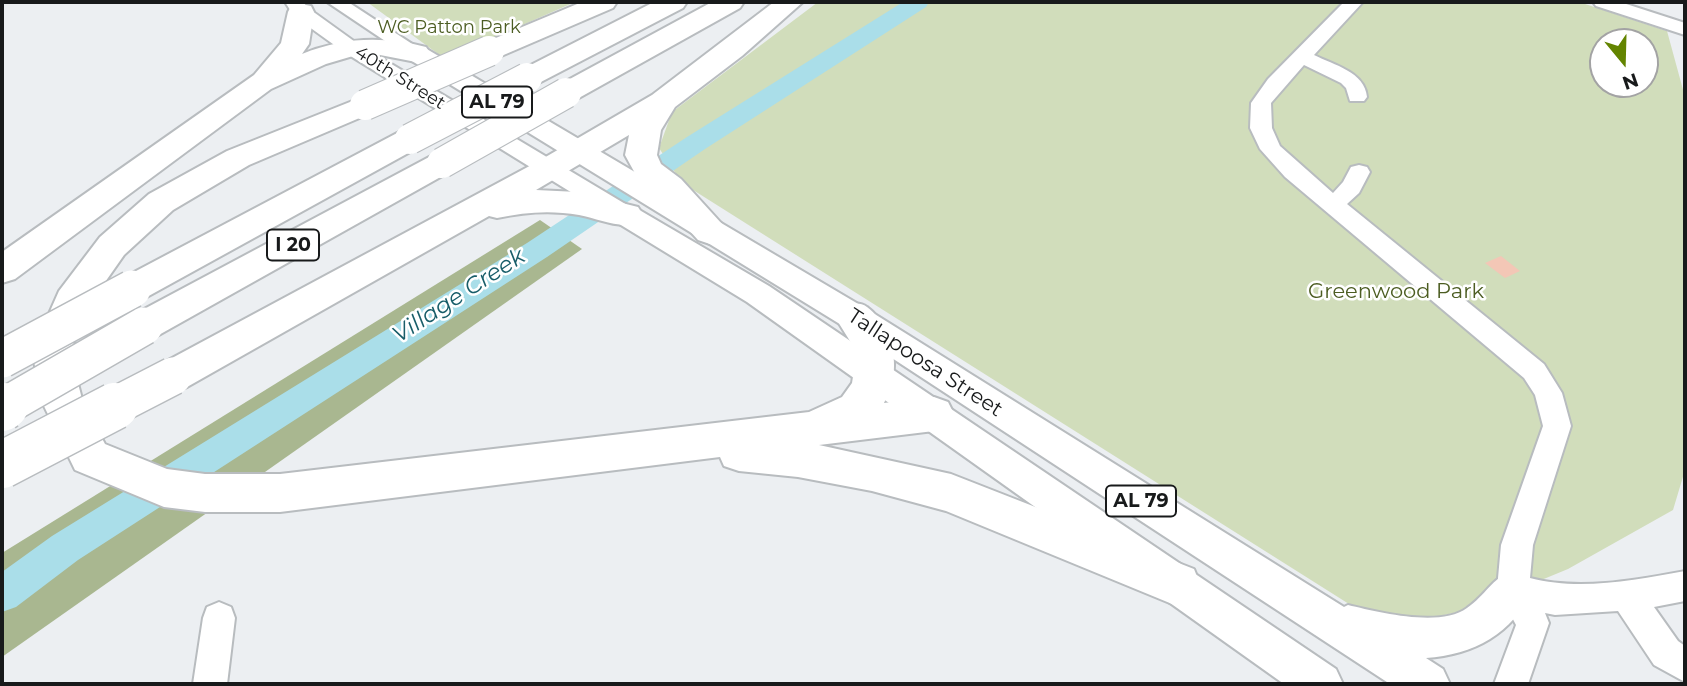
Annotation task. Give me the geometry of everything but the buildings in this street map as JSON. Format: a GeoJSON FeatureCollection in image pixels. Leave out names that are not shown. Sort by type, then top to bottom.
{"type":"FeatureCollection","features":[{"type":"Feature","properties":{"kind":"highway"},"geometry":{"type":"LineString","coordinates":[[604,2],[238,158],[162,202],[112,246],[72,301],[51,352],[63,404],[90,457],[164,488],[205,493],[280,493],[934,414]]}},
{"type":"Feature","properties":{"kind":"highway","name":"I 20"},"geometry":{"type":"LineString","coordinates":[[2,359],[410,139],[674,2]]}},
{"type":"Feature","properties":{"kind":"highway","name":"I 20"},"geometry":{"type":"LineString","coordinates":[[2,408],[144,326],[731,2]]}},
{"type":"Feature","properties":{"kind":"highway"},"geometry":{"type":"LineString","coordinates":[[2,465],[173,376],[579,151],[663,101],[732,50],[790,2]]}},
{"type":"Feature","properties":{"kind":"highway"},"geometry":{"type":"LineString","coordinates":[[261,83],[295,44],[297,7]]}},
{"type":"Feature","properties":{"kind":"highway"},"geometry":{"type":"LineString","coordinates":[[2,270],[261,83],[316,58],[351,48],[375,46],[416,53]]}},
{"type":"Feature","properties":{"kind":"highway"},"geometry":{"type":"LineString","coordinates":[[649,200],[648,170],[629,164],[663,101]]}},
{"type":"Feature","properties":{"kind":"highway"},"geometry":{"type":"LineString","coordinates":[[406,248],[488,210],[511,203],[585,198],[649,200],[710,232]]}},
{"type":"Feature","properties":{"kind":"highway"},"geometry":{"type":"LineString","coordinates":[[800,430],[844,416],[861,405],[870,389],[876,360],[871,340],[854,317]]}},
{"type":"Feature","properties":{"kind":"highway"},"geometry":{"type":"LineString","coordinates":[[660,446],[798,459],[872,473],[951,493],[1177,584]]}},
{"type":"Feature","properties":{"kind":"main road","name":"AL 79"},"geometry":{"type":"LineString","coordinates":[[416,53],[579,151],[629,164]]}},
{"type":"Feature","properties":{"kind":"main road","name":"Tallapoosa Street"},"geometry":{"type":"LineString","coordinates":[[649,200],[758,294],[1321,684]]}},
{"type":"Feature","properties":{"kind":"main road","name":"Tallapoosa Street"},"geometry":{"type":"LineString","coordinates":[[710,232],[854,317],[1428,684]]}},
{"type":"Feature","properties":{"kind":"main road"},"geometry":{"type":"LineString","coordinates":[[1329,621],[1414,638],[1434,638],[1476,628],[1513,589]]}},
{"type":"Feature","properties":{"kind":"street","name":"40th Street"},"geometry":{"type":"LineString","coordinates":[[336,2],[416,53]]}},
{"type":"Feature","properties":{"kind":"street"},"geometry":{"type":"LineString","coordinates":[[1354,2],[1301,56],[1261,103],[1261,128],[1271,149],[1293,172],[1534,371],[1548,393],[1557,426],[1517,545],[1513,589],[1533,623],[1511,684]]}},
{"type":"Feature","properties":{"kind":"street"},"geometry":{"type":"LineString","coordinates":[[1602,2],[1685,29]]}},
{"type":"Feature","properties":{"kind":"street","name":"40th Street"},"geometry":{"type":"LineString","coordinates":[[297,7],[351,48],[548,169]]}},
{"type":"Feature","properties":{"kind":"street"},"geometry":{"type":"LineString","coordinates":[[1301,56],[1348,79],[1356,86],[1357,97]]}},
{"type":"Feature","properties":{"kind":"street","name":"AL 79"},"geometry":{"type":"LineString","coordinates":[[548,169],[585,198]]}},
{"type":"Feature","properties":{"kind":"street"},"geometry":{"type":"LineString","coordinates":[[1330,204],[1342,198],[1354,186],[1359,172]]}},
{"type":"Feature","properties":{"kind":"street"},"geometry":{"type":"LineString","coordinates":[[1513,589],[1555,600],[1626,595],[1685,586]]}},
{"type":"Feature","properties":{"kind":"street"},"geometry":{"type":"LineString","coordinates":[[1626,595],[1675,667]]}},
{"type":"Feature","properties":{"kind":"street"},"geometry":{"type":"LineString","coordinates":[[210,684],[219,618]]}},
{"type":"Feature","properties":{"kind":"green space","name":"WC Patton Park"},"geometry":{"type":"Polygon","coordinates":[[[367,2],[575,2],[445,59],[367,2]]]}},
{"type":"Feature","properties":{"kind":"green space","name":"Greenwood Park"},"geometry":{"type":"Polygon","coordinates":[[[818,2],[1579,2],[1658,28],[1589,28],[1589,98],[1659,98],[1659,28],[1667,31],[1685,97],[1685,470],[1673,510],[1568,569],[1471,609],[1387,628],[682,183],[659,148],[672,112],[818,2]]]}},
{"type":"Feature","properties":{"kind":"green space"},"geometry":{"type":"Polygon","coordinates":[[[540,220],[582,249],[2,657],[2,553],[540,220]]]}},
{"type":"Feature","properties":{"kind":"waterway","name":"Village Creek"},"geometry":{"type":"LineString","coordinates":[[2,594],[65,548],[537,250],[696,143],[918,2]]}}]}
